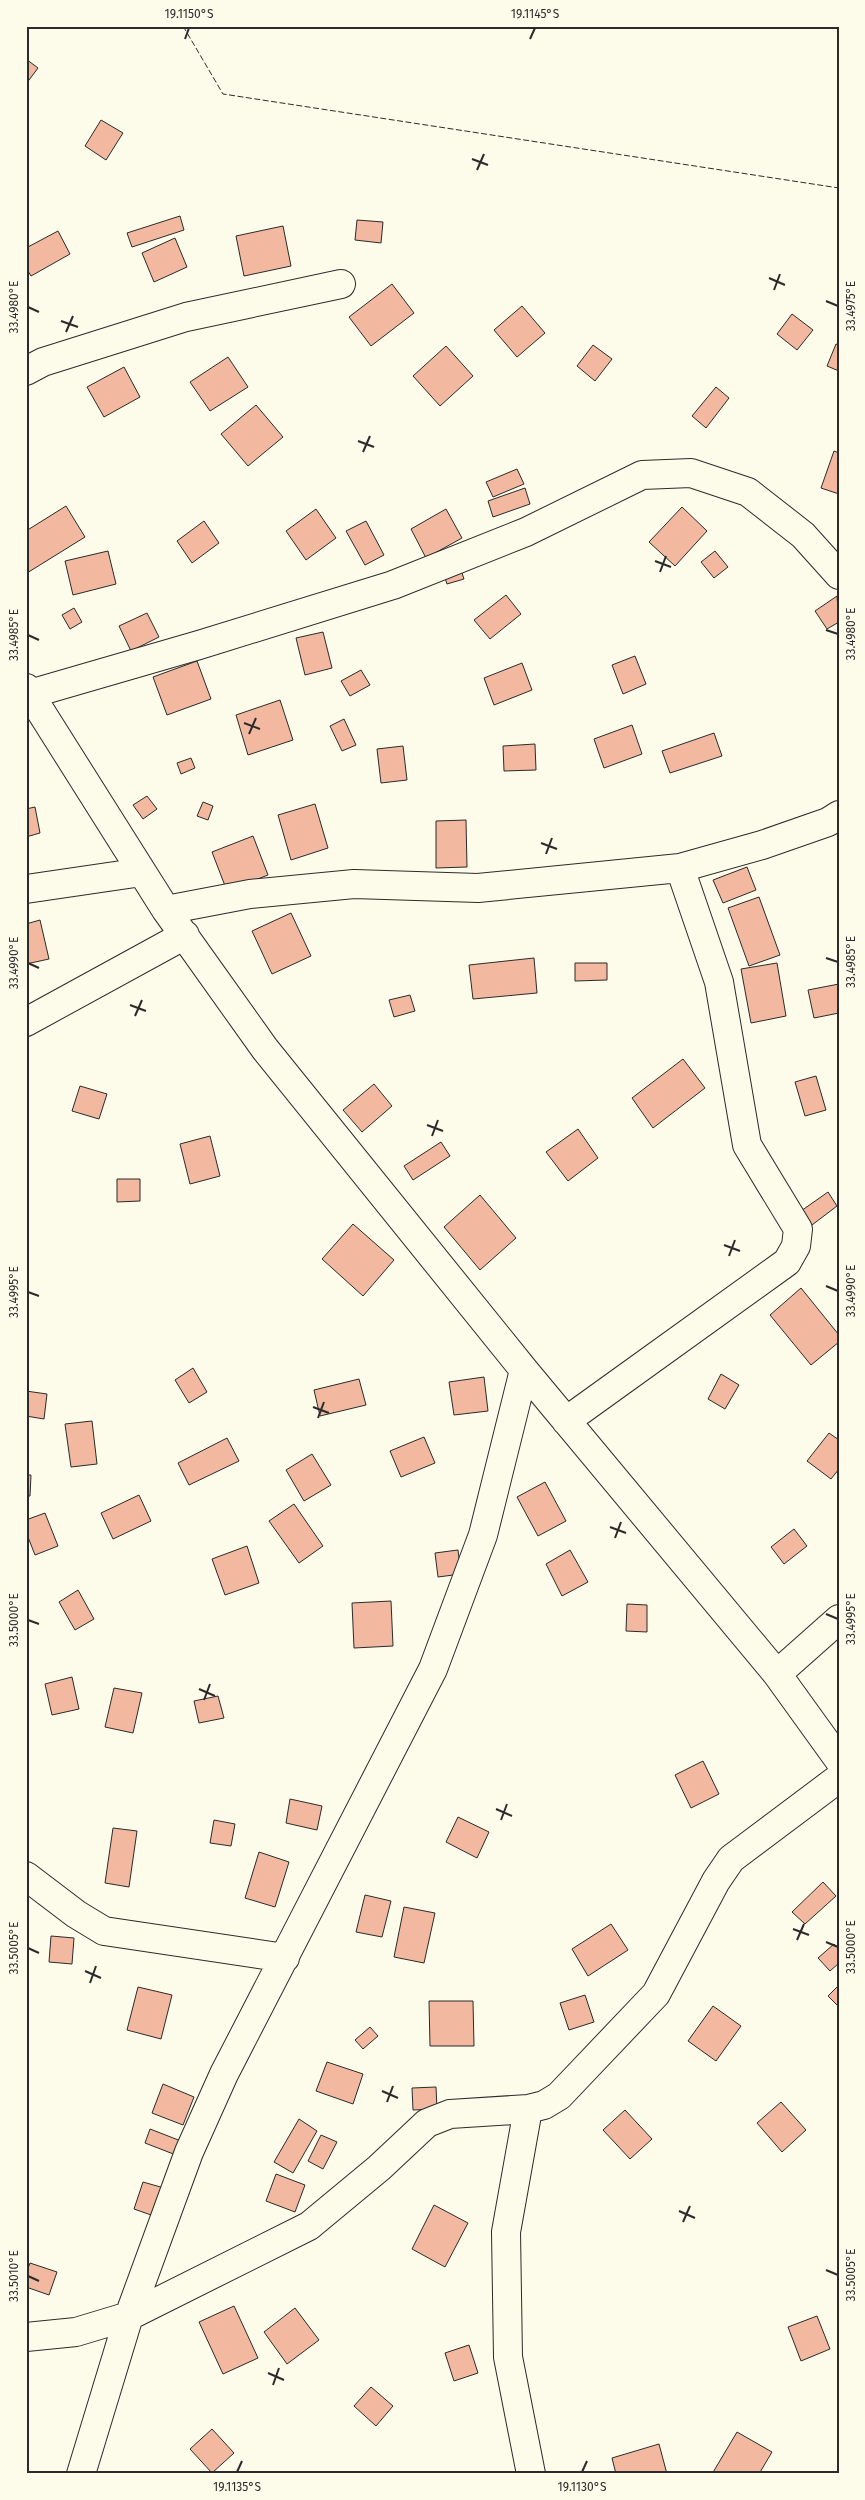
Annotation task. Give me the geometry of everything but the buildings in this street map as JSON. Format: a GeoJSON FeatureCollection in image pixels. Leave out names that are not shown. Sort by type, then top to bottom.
{"type":"FeatureCollection","features":[{"type":"Feature","properties":{"kind":"street"},"geometry":{"type":"LineString","coordinates":[[26,371],[43,362],[186,317],[341,284]]}},
{"type":"Feature","properties":{"kind":"street"},"geometry":{"type":"LineString","coordinates":[[839,575],[803,535],[748,492],[691,473],[642,475],[526,532],[393,585],[200,645],[28,691],[166,910],[266,1049],[524,1370],[777,1674],[839,1760]]}},
{"type":"Feature","properties":{"kind":"street"},"geometry":{"type":"LineString","coordinates":[[166,910],[250,894],[345,885],[478,888],[680,868],[762,845],[828,822],[839,815]]}},
{"type":"Feature","properties":{"kind":"street"},"geometry":{"type":"LineString","coordinates":[[566,1421],[787,1262],[796,1246],[798,1229],[747,1145],[719,982],[680,868]]}},
{"type":"Feature","properties":{"kind":"street"},"geometry":{"type":"LineString","coordinates":[[26,889],[142,872]]}},
{"type":"Feature","properties":{"kind":"street"},"geometry":{"type":"LineString","coordinates":[[26,1022],[184,935]]}},
{"type":"Feature","properties":{"kind":"street"},"geometry":{"type":"LineString","coordinates":[[81,2474],[129,2316],[189,2152],[224,2074],[286,1958],[433,1669],[484,1535],[524,1370]]}},
{"type":"Feature","properties":{"kind":"street"},"geometry":{"type":"LineString","coordinates":[[777,1674],[839,1619]]}},
{"type":"Feature","properties":{"kind":"street"},"geometry":{"type":"LineString","coordinates":[[26,2337],[76,2332],[129,2316],[309,2226],[379,2168],[427,2123],[450,2114],[528,2109],[544,2105],[559,2096],[656,1994],[716,1881],[731,1859],[839,1778]]}},
{"type":"Feature","properties":{"kind":"street"},"geometry":{"type":"LineString","coordinates":[[26,1876],[76,1914],[104,1931],[286,1958]]}},
{"type":"Feature","properties":{"kind":"street"},"geometry":{"type":"LineString","coordinates":[[528,2109],[506,2242],[508,2357],[531,2474]]}},
{"type":"Feature","properties":{"kind":"fence"},"geometry":{"type":"LineString","coordinates":[[183,26],[223,94],[839,188]]}}]}
